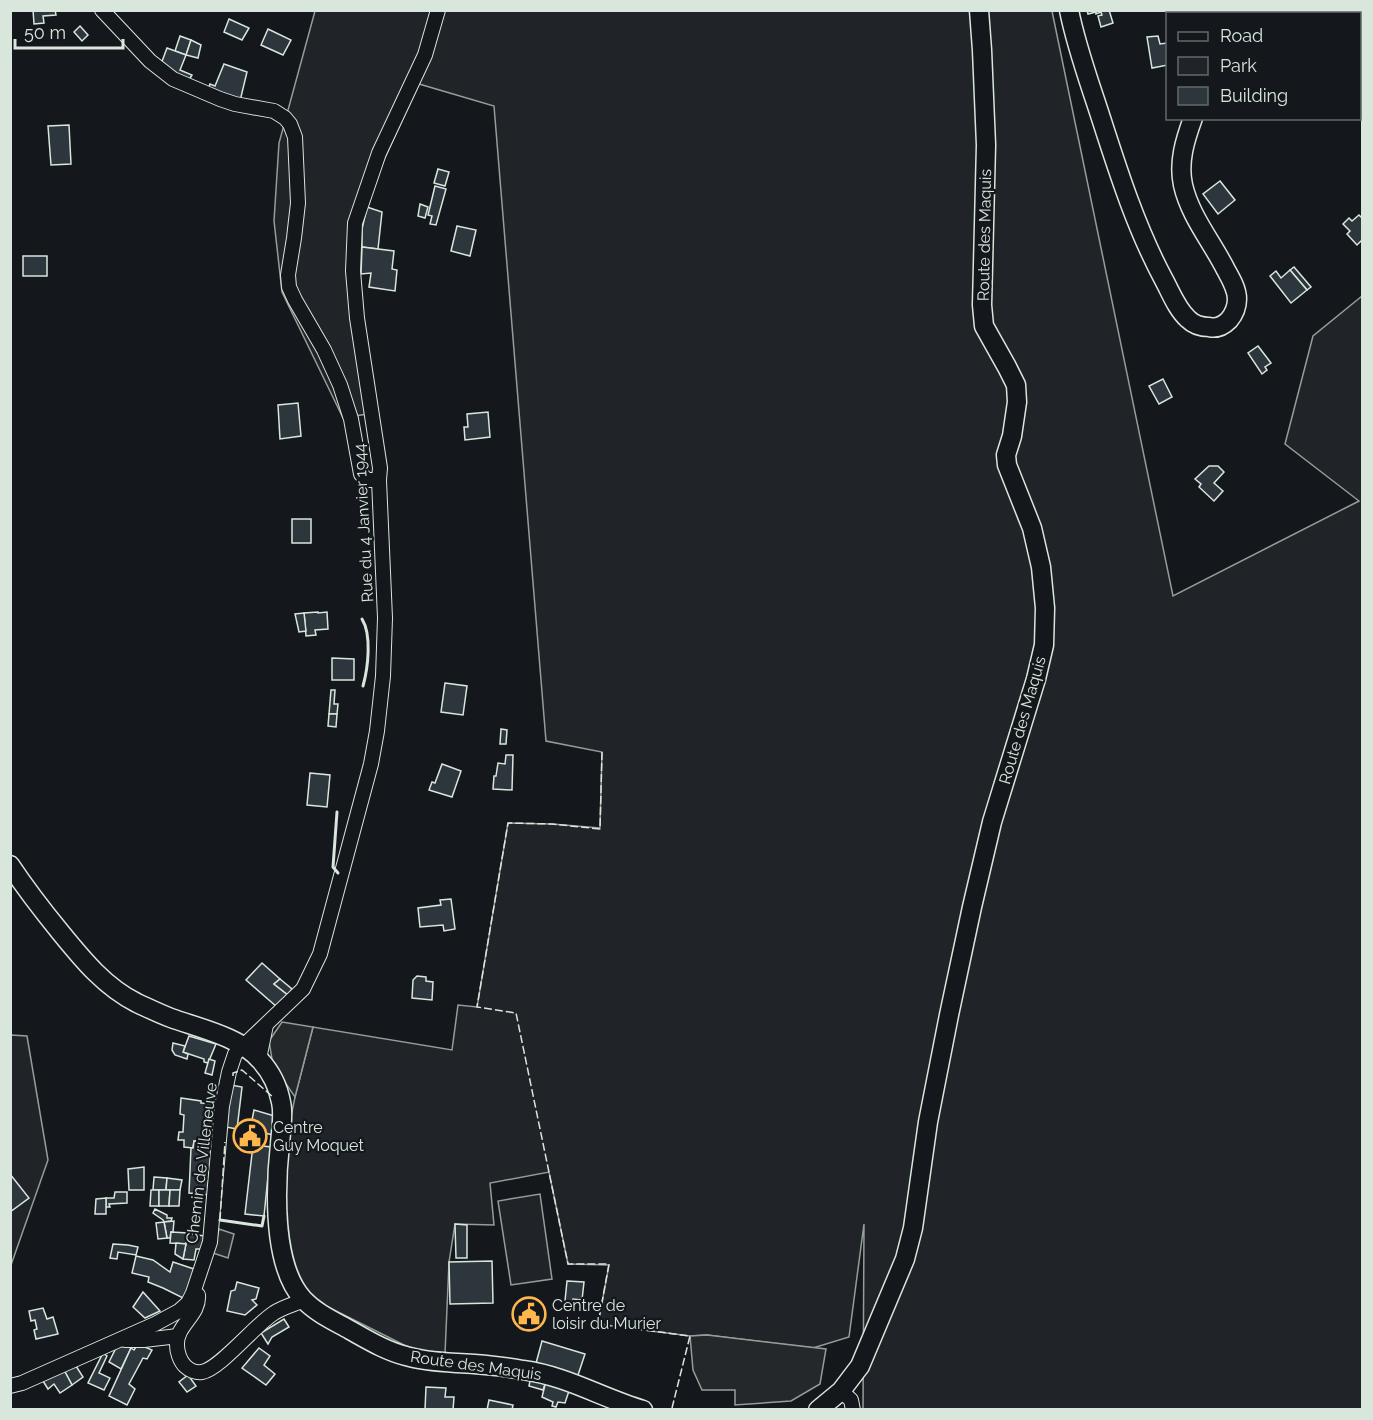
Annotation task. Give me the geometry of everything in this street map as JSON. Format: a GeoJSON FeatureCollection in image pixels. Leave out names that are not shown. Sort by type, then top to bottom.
{"type":"FeatureCollection","features":[{"type":"Feature","properties":{"kind":"street"},"geometry":{"type":"LineString","coordinates":[[102,10],[150,61],[174,79],[235,104],[274,111],[290,124],[295,136],[298,204],[288,275],[290,287],[340,385],[351,419],[361,474],[368,480],[379,480]]}},
{"type":"Feature","properties":{"kind":"street","name":"Rue du 4 Janvier 1944"},"geometry":{"type":"LineString","coordinates":[[243,1046],[303,989],[320,954],[371,764],[383,676],[385,618],[379,456],[357,318],[352,271],[355,223],[379,153],[425,55],[438,10]]}},
{"type":"Feature","properties":{"kind":"street","name":"Route des Maquis"},"geometry":{"type":"LineString","coordinates":[[819,1410],[841,1391],[860,1366],[905,1259],[913,1228],[916,1195],[948,1015],[972,907],[992,822],[1036,679],[1044,645],[1045,608],[1041,567],[1032,528],[1007,465],[1006,455],[1012,436],[1017,402],[1016,386],[984,326],[982,305],[986,145],[979,10]]}},
{"type":"Feature","properties":{"kind":"street"},"geometry":{"type":"LineString","coordinates":[[1069,10],[1078,47],[1120,176],[1156,266],[1188,319],[1198,326],[1214,328],[1223,325],[1231,317],[1237,299],[1232,281],[1187,198],[1181,176],[1182,155],[1192,120]]}},
{"type":"Feature","properties":{"kind":"street","name":"Route des Maquis"},"geometry":{"type":"LineString","coordinates":[[10,865],[86,963],[114,989],[168,1017],[243,1046],[259,1059],[270,1073],[278,1088],[282,1104],[277,1184],[282,1250],[289,1279],[304,1300],[317,1311],[358,1335],[406,1356],[435,1362],[524,1370],[571,1381],[613,1400],[644,1410]]}},
{"type":"Feature","properties":{"kind":"street"},"geometry":{"type":"LineString","coordinates":[[259,1059],[266,1025]]}},
{"type":"Feature","properties":{"kind":"street","name":"Chemin de Villeneuve"},"geometry":{"type":"LineString","coordinates":[[10,1386],[22,1383],[180,1311],[188,1303],[210,1242],[222,1106],[235,1054],[243,1046]]}},
{"type":"Feature","properties":{"kind":"street"},"geometry":{"type":"LineString","coordinates":[[193,1293],[198,1295],[199,1301],[181,1330],[177,1344],[181,1361],[187,1368],[202,1372],[223,1359],[274,1312],[304,1300]]}},
{"type":"Feature","properties":{"kind":"street"},"geometry":{"type":"LineString","coordinates":[[117,1340],[178,1336]]}},
{"type":"Feature","properties":{"kind":"street"},"geometry":{"type":"LineString","coordinates":[[841,1391],[851,1400],[853,1410]]}},
{"type":"Feature","properties":{"kind":"green space"},"geometry":{"type":"Polygon","coordinates":[[[315,11],[1052,11],[1173,596],[1359,501],[1285,444],[1313,336],[1362,296],[1362,1409],[863,1409],[864,1224],[849,1337],[813,1348],[598,1324],[609,1265],[568,1264],[549,1172],[490,1183],[494,1225],[455,1224],[449,1262],[445,1354],[418,1352],[314,1300],[294,1272],[285,1213],[285,1147],[313,1027],[452,1050],[458,1005],[477,1007],[508,823],[600,828],[602,752],[546,741],[494,106],[419,84],[372,186],[356,230],[367,414],[343,418],[282,292],[274,221],[279,143],[315,11]]]}},
{"type":"Feature","properties":{"kind":"green space"},"geometry":{"type":"Polygon","coordinates":[[[11,1035],[27,1036],[48,1160],[11,1265],[11,1035]]]}},
{"type":"Feature","properties":{"kind":"green space"},"geometry":{"type":"Polygon","coordinates":[[[540,1194],[552,1279],[511,1285],[498,1201],[540,1194]]]}},
{"type":"Feature","properties":{"kind":"shaded area"},"geometry":{"type":"Polygon","coordinates":[[[282,1022],[313,1027],[295,1097],[273,1065],[269,1041],[282,1022]]]}},
{"type":"Feature","properties":{"kind":"shaded area"},"geometry":{"type":"Polygon","coordinates":[[[219,1229],[234,1234],[228,1258],[213,1253],[219,1229]]]}},
{"type":"Feature","properties":{"kind":"shaded area"},"geometry":{"type":"Polygon","coordinates":[[[707,1335],[826,1349],[820,1384],[791,1401],[735,1405],[735,1390],[702,1390],[693,1370],[690,1336],[707,1335]]]}},
{"type":"Feature","properties":{"kind":"building"},"geometry":{"type":"Polygon","coordinates":[[[33,10],[55,10],[56,15],[43,16],[44,23],[34,24],[33,10]]]}},
{"type":"Feature","properties":{"kind":"building"},"geometry":{"type":"Polygon","coordinates":[[[1087,10],[1109,10],[1113,23],[1101,27],[1098,16],[1102,15],[1101,12],[1088,14],[1087,10]]]}},
{"type":"Feature","properties":{"kind":"building"},"geometry":{"type":"Polygon","coordinates":[[[229,19],[249,28],[242,40],[224,32],[229,19]]]}},
{"type":"Feature","properties":{"kind":"building"},"geometry":{"type":"Polygon","coordinates":[[[80,26],[88,35],[82,41],[74,32],[80,26]]]}},
{"type":"Feature","properties":{"kind":"building"},"geometry":{"type":"Polygon","coordinates":[[[268,29],[291,40],[283,55],[261,45],[268,29]]]}},
{"type":"Feature","properties":{"kind":"building"},"geometry":{"type":"Polygon","coordinates":[[[180,36],[191,40],[186,55],[175,51],[180,36]]]}},
{"type":"Feature","properties":{"kind":"building"},"geometry":{"type":"Polygon","coordinates":[[[1158,36],[1160,44],[1166,43],[1166,65],[1152,68],[1147,37],[1158,36]]]}},
{"type":"Feature","properties":{"kind":"building"},"geometry":{"type":"Polygon","coordinates":[[[191,40],[201,45],[198,58],[186,55],[191,40]]]}},
{"type":"Feature","properties":{"kind":"building"},"geometry":{"type":"Polygon","coordinates":[[[167,48],[186,55],[180,70],[192,75],[189,80],[161,64],[167,48]]]}},
{"type":"Feature","properties":{"kind":"building"},"geometry":{"type":"Polygon","coordinates":[[[224,64],[247,72],[240,101],[208,89],[210,84],[215,86],[224,64]]]}},
{"type":"Feature","properties":{"kind":"building"},"geometry":{"type":"Polygon","coordinates":[[[69,125],[71,164],[51,165],[48,126],[69,125]]]}},
{"type":"Feature","properties":{"kind":"building"},"geometry":{"type":"Polygon","coordinates":[[[438,169],[449,172],[445,186],[434,183],[438,169]]]}},
{"type":"Feature","properties":{"kind":"building"},"geometry":{"type":"Polygon","coordinates":[[[1220,181],[1235,200],[1218,214],[1203,194],[1220,181]]]}},
{"type":"Feature","properties":{"kind":"building"},"geometry":{"type":"Polygon","coordinates":[[[435,186],[446,189],[436,225],[430,224],[432,216],[428,215],[435,186]]]}},
{"type":"Feature","properties":{"kind":"building"},"geometry":{"type":"Polygon","coordinates":[[[420,204],[428,207],[425,218],[418,216],[420,204]]]}},
{"type":"Feature","properties":{"kind":"building"},"geometry":{"type":"Polygon","coordinates":[[[367,207],[382,212],[378,249],[362,247],[362,229],[367,207]]]}},
{"type":"Feature","properties":{"kind":"building"},"geometry":{"type":"Polygon","coordinates":[[[1359,215],[1362,218],[1362,242],[1357,245],[1347,234],[1350,231],[1343,224],[1349,218],[1352,221],[1359,215]]]}},
{"type":"Feature","properties":{"kind":"building"},"geometry":{"type":"Polygon","coordinates":[[[457,226],[476,230],[470,256],[451,251],[457,226]]]}},
{"type":"Feature","properties":{"kind":"building"},"geometry":{"type":"Polygon","coordinates":[[[362,247],[394,251],[392,269],[397,270],[395,291],[369,287],[371,273],[361,274],[362,247]]]}},
{"type":"Feature","properties":{"kind":"building"},"geometry":{"type":"Polygon","coordinates":[[[23,256],[47,256],[47,276],[23,276],[23,256]]]}},
{"type":"Feature","properties":{"kind":"building"},"geometry":{"type":"Polygon","coordinates":[[[1294,267],[1311,287],[1307,290],[1290,270],[1294,267]]]}},
{"type":"Feature","properties":{"kind":"building"},"geometry":{"type":"Polygon","coordinates":[[[1290,270],[1307,290],[1291,303],[1270,276],[1276,271],[1281,278],[1290,270]]]}},
{"type":"Feature","properties":{"kind":"building"},"geometry":{"type":"Polygon","coordinates":[[[1258,346],[1271,363],[1265,367],[1267,370],[1262,374],[1248,353],[1258,346]]]}},
{"type":"Feature","properties":{"kind":"building"},"geometry":{"type":"Polygon","coordinates":[[[1163,379],[1172,397],[1159,404],[1149,386],[1163,379]]]}},
{"type":"Feature","properties":{"kind":"building"},"geometry":{"type":"Polygon","coordinates":[[[298,403],[301,436],[280,439],[278,405],[298,403]]]}},
{"type":"Feature","properties":{"kind":"building"},"geometry":{"type":"Polygon","coordinates":[[[488,412],[490,437],[465,440],[464,427],[468,427],[467,414],[488,412]]]}},
{"type":"Feature","properties":{"kind":"building"},"geometry":{"type":"Polygon","coordinates":[[[1209,466],[1218,466],[1224,472],[1214,483],[1223,491],[1214,501],[1199,487],[1201,484],[1195,479],[1209,466]]]}},
{"type":"Feature","properties":{"kind":"building"},"geometry":{"type":"Polygon","coordinates":[[[292,519],[311,519],[311,543],[292,543],[292,519]]]}},
{"type":"Feature","properties":{"kind":"building"},"geometry":{"type":"Polygon","coordinates":[[[327,612],[328,629],[315,630],[316,635],[306,636],[304,613],[327,612]]]}},
{"type":"Feature","properties":{"kind":"building"},"geometry":{"type":"Polygon","coordinates":[[[304,613],[306,631],[299,632],[295,614],[304,613]]]}},
{"type":"Feature","properties":{"kind":"building"},"geometry":{"type":"Polygon","coordinates":[[[332,658],[354,659],[354,680],[332,680],[332,658]]]}},
{"type":"Feature","properties":{"kind":"building"},"geometry":{"type":"Polygon","coordinates":[[[445,683],[467,686],[463,715],[441,712],[445,683]]]}},
{"type":"Feature","properties":{"kind":"building"},"geometry":{"type":"Polygon","coordinates":[[[331,690],[335,690],[334,704],[338,704],[337,714],[329,714],[331,690]]]}},
{"type":"Feature","properties":{"kind":"building"},"geometry":{"type":"Polygon","coordinates":[[[329,714],[337,714],[336,727],[328,726],[329,714]]]}},
{"type":"Feature","properties":{"kind":"building"},"geometry":{"type":"Polygon","coordinates":[[[501,729],[507,730],[506,744],[500,744],[501,729]]]}},
{"type":"Feature","properties":{"kind":"building"},"geometry":{"type":"Polygon","coordinates":[[[506,755],[513,755],[512,790],[493,789],[498,763],[505,764],[506,755]]]}},
{"type":"Feature","properties":{"kind":"building"},"geometry":{"type":"Polygon","coordinates":[[[442,764],[461,771],[452,797],[429,790],[432,782],[435,783],[442,764]]]}},
{"type":"Feature","properties":{"kind":"building"},"geometry":{"type":"Polygon","coordinates":[[[310,773],[330,775],[327,807],[307,805],[310,773]]]}},
{"type":"Feature","properties":{"kind":"building"},"geometry":{"type":"Polygon","coordinates":[[[451,899],[455,929],[444,931],[443,925],[420,927],[418,908],[441,905],[440,900],[451,899]]]}},
{"type":"Feature","properties":{"kind":"building"},"geometry":{"type":"Polygon","coordinates":[[[262,963],[280,979],[274,984],[289,996],[277,1007],[246,980],[262,963]]]}},
{"type":"Feature","properties":{"kind":"building"},"geometry":{"type":"Polygon","coordinates":[[[417,976],[426,977],[426,981],[433,982],[432,1000],[412,998],[413,980],[417,976]]]}},
{"type":"Feature","properties":{"kind":"building"},"geometry":{"type":"Polygon","coordinates":[[[280,979],[292,989],[288,995],[274,984],[280,979]]]}},
{"type":"Feature","properties":{"kind":"building"},"geometry":{"type":"Polygon","coordinates":[[[189,1036],[216,1044],[208,1063],[204,1062],[204,1059],[183,1052],[189,1036]]]}},
{"type":"Feature","properties":{"kind":"building"},"geometry":{"type":"Polygon","coordinates":[[[173,1043],[185,1046],[183,1052],[188,1054],[187,1059],[175,1055],[172,1050],[173,1043]]]}},
{"type":"Feature","properties":{"kind":"building"},"geometry":{"type":"Polygon","coordinates":[[[209,1059],[215,1061],[212,1075],[205,1073],[209,1059]]]}},
{"type":"Feature","properties":{"kind":"building"},"geometry":{"type":"Polygon","coordinates":[[[231,1085],[242,1087],[237,1129],[226,1127],[231,1085]]]}},
{"type":"Feature","properties":{"kind":"building"},"geometry":{"type":"Polygon","coordinates":[[[181,1098],[218,1104],[214,1143],[194,1141],[193,1148],[184,1147],[184,1140],[178,1140],[179,1132],[183,1132],[184,1115],[180,1114],[181,1098]]]}},
{"type":"Feature","properties":{"kind":"building"},"geometry":{"type":"Polygon","coordinates":[[[254,1110],[278,1117],[273,1135],[253,1130],[254,1110]]]}},
{"type":"Feature","properties":{"kind":"building"},"geometry":{"type":"Polygon","coordinates":[[[194,1141],[214,1143],[209,1195],[189,1193],[191,1148],[193,1148],[194,1141]]]}},
{"type":"Feature","properties":{"kind":"building"},"geometry":{"type":"Polygon","coordinates":[[[253,1145],[271,1147],[264,1216],[245,1214],[253,1145]]]}},
{"type":"Feature","properties":{"kind":"building"},"geometry":{"type":"Polygon","coordinates":[[[144,1167],[144,1190],[129,1190],[128,1169],[144,1167]]]}},
{"type":"Feature","properties":{"kind":"building"},"geometry":{"type":"Polygon","coordinates":[[[10,1174],[29,1198],[10,1212],[10,1174]]]}},
{"type":"Feature","properties":{"kind":"building"},"geometry":{"type":"Polygon","coordinates":[[[154,1177],[167,1178],[166,1190],[153,1190],[154,1177]]]}},
{"type":"Feature","properties":{"kind":"building"},"geometry":{"type":"Polygon","coordinates":[[[167,1178],[182,1180],[180,1190],[166,1190],[167,1178]]]}},
{"type":"Feature","properties":{"kind":"building"},"geometry":{"type":"Polygon","coordinates":[[[151,1190],[159,1190],[159,1206],[150,1206],[151,1190]]]}},
{"type":"Feature","properties":{"kind":"building"},"geometry":{"type":"Polygon","coordinates":[[[159,1190],[170,1190],[169,1206],[159,1206],[159,1190]]]}},
{"type":"Feature","properties":{"kind":"building"},"geometry":{"type":"Polygon","coordinates":[[[170,1190],[180,1190],[179,1206],[169,1206],[170,1190]]]}},
{"type":"Feature","properties":{"kind":"building"},"geometry":{"type":"Polygon","coordinates":[[[115,1192],[127,1192],[127,1203],[109,1204],[110,1207],[106,1207],[106,1198],[114,1198],[115,1192]]]}},
{"type":"Feature","properties":{"kind":"building"},"geometry":{"type":"Polygon","coordinates":[[[106,1198],[106,1214],[95,1214],[96,1199],[106,1198]]]}},
{"type":"Feature","properties":{"kind":"building"},"geometry":{"type":"Polygon","coordinates":[[[155,1209],[167,1215],[167,1218],[172,1218],[171,1221],[164,1222],[153,1213],[155,1209]]]}},
{"type":"Feature","properties":{"kind":"building"},"geometry":{"type":"Polygon","coordinates":[[[174,1221],[173,1232],[170,1238],[167,1238],[164,1222],[174,1221]]]}},
{"type":"Feature","properties":{"kind":"building"},"geometry":{"type":"Polygon","coordinates":[[[164,1222],[167,1238],[158,1239],[156,1223],[164,1222]]]}},
{"type":"Feature","properties":{"kind":"building"},"geometry":{"type":"Polygon","coordinates":[[[455,1224],[467,1225],[467,1258],[456,1258],[455,1224]]]}},
{"type":"Feature","properties":{"kind":"building"},"geometry":{"type":"Polygon","coordinates":[[[171,1232],[188,1233],[186,1244],[170,1243],[171,1232]]]}},
{"type":"Feature","properties":{"kind":"building"},"geometry":{"type":"Polygon","coordinates":[[[188,1233],[204,1236],[203,1249],[196,1249],[194,1260],[183,1259],[188,1233]]]}},
{"type":"Feature","properties":{"kind":"building"},"geometry":{"type":"Polygon","coordinates":[[[176,1243],[186,1244],[183,1259],[175,1254],[176,1243]]]}},
{"type":"Feature","properties":{"kind":"building"},"geometry":{"type":"Polygon","coordinates":[[[113,1244],[138,1247],[136,1255],[118,1252],[117,1259],[110,1258],[113,1244]]]}},
{"type":"Feature","properties":{"kind":"building"},"geometry":{"type":"Polygon","coordinates":[[[136,1256],[153,1260],[170,1272],[173,1262],[194,1269],[185,1299],[148,1282],[149,1277],[132,1273],[136,1256]]]}},
{"type":"Feature","properties":{"kind":"building"},"geometry":{"type":"Polygon","coordinates":[[[492,1261],[493,1303],[450,1304],[449,1262],[492,1261]]]}},
{"type":"Feature","properties":{"kind":"building"},"geometry":{"type":"Polygon","coordinates":[[[567,1281],[584,1282],[582,1300],[565,1301],[567,1281]]]}},
{"type":"Feature","properties":{"kind":"building"},"geometry":{"type":"Polygon","coordinates":[[[237,1282],[259,1288],[256,1299],[252,1300],[257,1305],[245,1315],[227,1311],[231,1291],[235,1290],[237,1282]]]}},
{"type":"Feature","properties":{"kind":"building"},"geometry":{"type":"Polygon","coordinates":[[[143,1292],[160,1311],[145,1318],[133,1307],[143,1292]]]}},
{"type":"Feature","properties":{"kind":"building"},"geometry":{"type":"Polygon","coordinates":[[[43,1308],[47,1319],[53,1317],[58,1334],[36,1339],[35,1320],[31,1321],[29,1311],[43,1308]]]}},
{"type":"Feature","properties":{"kind":"building"},"geometry":{"type":"Polygon","coordinates":[[[284,1319],[289,1327],[272,1337],[268,1344],[261,1333],[284,1319]]]}},
{"type":"Feature","properties":{"kind":"building"},"geometry":{"type":"Polygon","coordinates":[[[542,1341],[585,1354],[576,1381],[535,1367],[542,1341]]]}},
{"type":"Feature","properties":{"kind":"building"},"geometry":{"type":"Polygon","coordinates":[[[119,1342],[131,1348],[121,1369],[109,1362],[119,1342]]]}},
{"type":"Feature","properties":{"kind":"building"},"geometry":{"type":"Polygon","coordinates":[[[138,1344],[152,1350],[147,1359],[143,1358],[129,1384],[135,1389],[127,1405],[109,1396],[131,1348],[134,1350],[138,1344]]]}},
{"type":"Feature","properties":{"kind":"building"},"geometry":{"type":"Polygon","coordinates":[[[259,1348],[270,1356],[264,1365],[275,1374],[266,1385],[242,1368],[259,1348]]]}},
{"type":"Feature","properties":{"kind":"building"},"geometry":{"type":"Polygon","coordinates":[[[103,1353],[107,1356],[99,1373],[110,1378],[104,1390],[88,1383],[103,1353]]]}},
{"type":"Feature","properties":{"kind":"building"},"geometry":{"type":"Polygon","coordinates":[[[76,1366],[83,1377],[72,1385],[64,1370],[76,1366]]]}},
{"type":"Feature","properties":{"kind":"building"},"geometry":{"type":"Polygon","coordinates":[[[64,1370],[72,1385],[60,1393],[54,1384],[48,1389],[43,1381],[64,1370]]]}},
{"type":"Feature","properties":{"kind":"building"},"geometry":{"type":"Polygon","coordinates":[[[188,1375],[196,1386],[187,1392],[179,1382],[188,1375]]]}},
{"type":"Feature","properties":{"kind":"building"},"geometry":{"type":"Polygon","coordinates":[[[531,1376],[546,1381],[543,1390],[529,1386],[531,1376]]]}},
{"type":"Feature","properties":{"kind":"building"},"geometry":{"type":"Polygon","coordinates":[[[546,1381],[569,1391],[565,1403],[558,1402],[556,1407],[552,1406],[553,1402],[542,1397],[546,1381]]]}},
{"type":"Feature","properties":{"kind":"building"},"geometry":{"type":"Polygon","coordinates":[[[426,1387],[446,1388],[445,1397],[454,1397],[453,1410],[425,1410],[426,1387]]]}},
{"type":"Feature","properties":{"kind":"building"},"geometry":{"type":"Polygon","coordinates":[[[489,1400],[513,1405],[512,1410],[487,1410],[489,1400]]]}},
{"type":"Feature","properties":{"kind":"fence"},"geometry":{"type":"LineString","coordinates":[[602,752],[600,829],[552,824],[508,823],[477,1007],[516,1013],[568,1264],[609,1264],[598,1324],[690,1336],[672,1408]]}},
{"type":"Feature","properties":{"kind":"fence"},"geometry":{"type":"LineString","coordinates":[[233,1076],[233,1073],[242,1070],[273,1097]]}},
{"type":"Feature","properties":{"kind":"fence"},"geometry":{"type":"LineString","coordinates":[[220,1220],[225,1142]]}},
{"type":"Feature","properties":{"kind":"wall"},"geometry":{"type":"LineString","coordinates":[[362,619],[368,642],[368,661],[363,686]]}},
{"type":"Feature","properties":{"kind":"wall"},"geometry":{"type":"LineString","coordinates":[[337,812],[333,867],[338,873]]}},
{"type":"Feature","properties":{"kind":"wall"},"geometry":{"type":"LineString","coordinates":[[220,1220],[262,1226],[264,1216]]}},
{"type":"Feature","properties":{"kind":"place","name":"Centre Guy Moquet"},"geometry":{"type":"Point","coordinates":[250,1136]}},
{"type":"Feature","properties":{"kind":"place","name":"Centre de loisir du Murier"},"geometry":{"type":"Point","coordinates":[529,1314]}}]}
